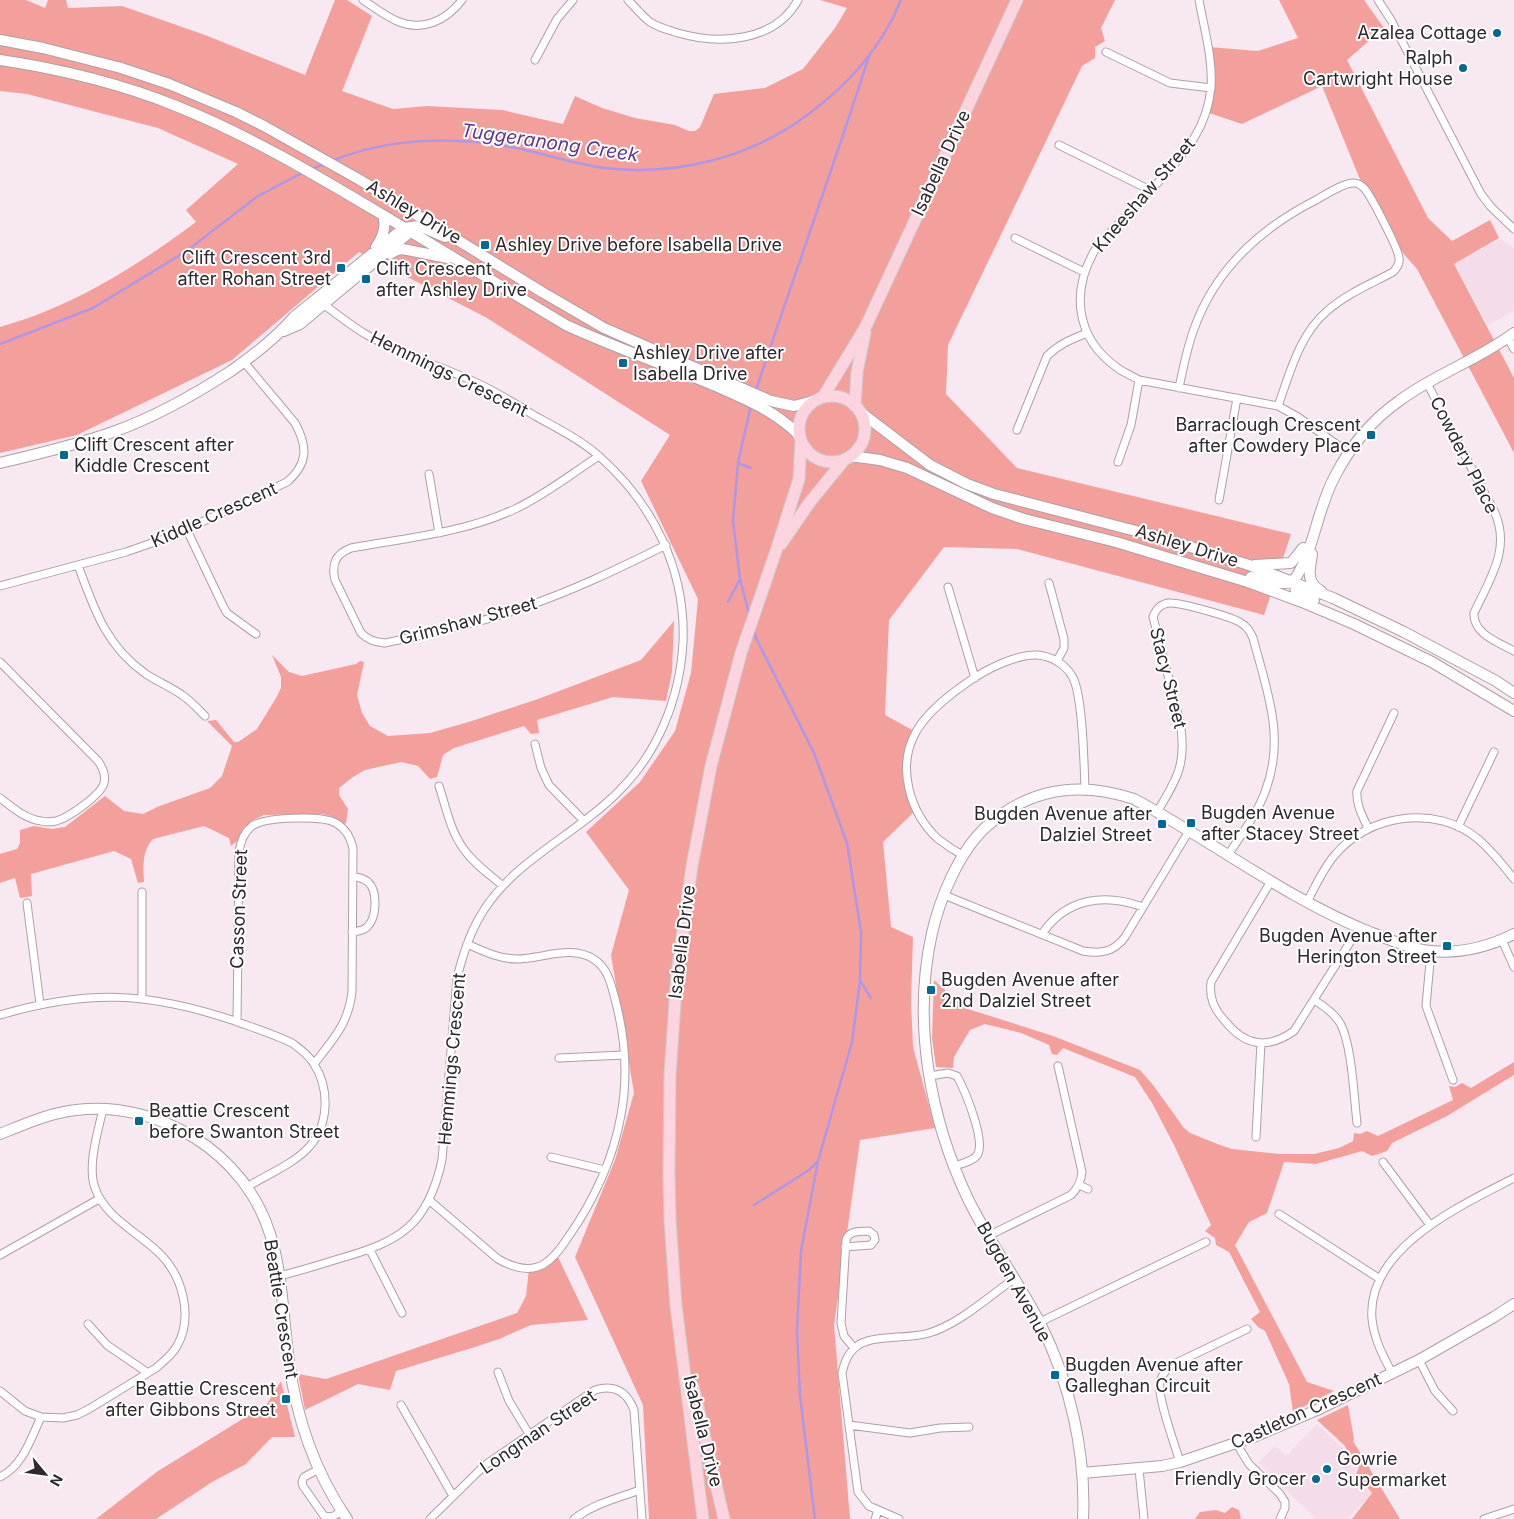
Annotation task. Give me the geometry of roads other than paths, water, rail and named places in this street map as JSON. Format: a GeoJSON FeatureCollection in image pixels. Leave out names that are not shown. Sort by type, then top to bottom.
{"type":"FeatureCollection","features":[{"type":"Feature","properties":{"kind":"main road","name":"Isabella Drive"},"geometry":{"type":"LineString","coordinates":[[820,399],[866,326],[1017,0]]}},
{"type":"Feature","properties":{"kind":"main road","name":"Isabella Drive"},"geometry":{"type":"LineString","coordinates":[[857,409],[857,372],[866,326]]}},
{"type":"Feature","properties":{"kind":"main road"},"geometry":{"type":"LineString","coordinates":[[832,396],[841,398],[857,409],[863,420],[864,434],[859,447],[848,458],[834,462],[820,460],[807,451],[800,438],[799,423],[802,416],[810,404],[820,399],[832,396]]}},
{"type":"Feature","properties":{"kind":"main road","name":"Isabella Drive"},"geometry":{"type":"LineString","coordinates":[[703,1519],[674,1277],[669,1175],[670,1075],[677,974],[692,866],[703,804],[720,728],[741,653],[799,479],[800,438]]}},
{"type":"Feature","properties":{"kind":"main road","name":"Isabella Drive"},"geometry":{"type":"LineString","coordinates":[[776,552],[810,502],[848,458]]}},
{"type":"Feature","properties":{"kind":"main road","name":"Isabella Drive"},"geometry":{"type":"LineString","coordinates":[[682,1343],[724,1519]]}},
{"type":"Feature","properties":{"kind":"street"},"geometry":{"type":"LineString","coordinates":[[363,0],[396,20],[414,25],[427,24],[445,18],[462,0]]}},
{"type":"Feature","properties":{"kind":"street"},"geometry":{"type":"LineString","coordinates":[[535,60],[557,19],[573,0]]}},
{"type":"Feature","properties":{"kind":"street"},"geometry":{"type":"LineString","coordinates":[[628,0],[647,19],[662,28],[709,40],[725,40],[773,27],[784,20],[798,0]]}},
{"type":"Feature","properties":{"kind":"street","name":"Kneeshaw Street"},"geometry":{"type":"LineString","coordinates":[[1199,0],[1209,63],[1211,88],[1208,108],[1192,144],[1098,246],[1090,258],[1084,272],[1079,294],[1080,310],[1087,333],[1105,357],[1119,369],[1139,380],[1278,406],[1298,417],[1349,453]]}},
{"type":"Feature","properties":{"kind":"street"},"geometry":{"type":"LineString","coordinates":[[1378,0],[1391,20],[1482,194],[1491,207],[1514,229]]}},
{"type":"Feature","properties":{"kind":"street","name":"Ashley Drive"},"geometry":{"type":"LineString","coordinates":[[0,40],[95,61],[169,84],[236,112],[390,198],[604,328],[769,405],[794,406],[820,399]]}},
{"type":"Feature","properties":{"kind":"street"},"geometry":{"type":"LineString","coordinates":[[1106,52],[1170,83],[1211,88]]}},
{"type":"Feature","properties":{"kind":"street","name":"Ashley Drive"},"geometry":{"type":"LineString","coordinates":[[0,60],[79,75],[127,88],[222,125],[328,182],[574,329],[729,387]]}},
{"type":"Feature","properties":{"kind":"street"},"geometry":{"type":"LineString","coordinates":[[1059,145],[1150,190]]}},
{"type":"Feature","properties":{"kind":"street"},"geometry":{"type":"LineString","coordinates":[[1179,388],[1185,356],[1198,317],[1211,293],[1235,259],[1277,222],[1348,183],[1358,184],[1367,192],[1398,250],[1399,264],[1394,272],[1342,300],[1326,311],[1314,325],[1303,340],[1278,406]]}},
{"type":"Feature","properties":{"kind":"street"},"geometry":{"type":"LineString","coordinates":[[390,198],[406,214],[408,229]]}},
{"type":"Feature","properties":{"kind":"street"},"geometry":{"type":"LineString","coordinates":[[372,259],[385,230],[383,215]]}},
{"type":"Feature","properties":{"kind":"street"},"geometry":{"type":"LineString","coordinates":[[0,463],[73,445],[133,424],[194,394],[244,362],[281,333],[294,317],[320,302],[408,229],[419,226],[476,251]]}},
{"type":"Feature","properties":{"kind":"street"},"geometry":{"type":"LineString","coordinates":[[1015,238],[1084,272]]}},
{"type":"Feature","properties":{"kind":"street"},"geometry":{"type":"LineString","coordinates":[[372,259],[402,249],[456,260]]}},
{"type":"Feature","properties":{"kind":"street","name":"Hemmings Crescent"},"geometry":{"type":"LineString","coordinates":[[279,1276],[370,1250],[389,1242],[405,1231],[419,1217],[436,1185],[442,1160],[457,978],[467,944],[477,921],[486,906],[503,886],[532,859],[584,821],[621,790],[646,758],[670,710],[681,666],[682,654],[683,618],[681,601],[666,546],[638,498],[599,456],[572,437],[499,394],[389,346],[366,334],[320,302]]}},
{"type":"Feature","properties":{"kind":"street"},"geometry":{"type":"LineString","coordinates":[[1017,430],[1047,356],[1054,348],[1087,333]]}},
{"type":"Feature","properties":{"kind":"street"},"geometry":{"type":"LineString","coordinates":[[1116,542],[1144,544],[1269,582],[1285,584],[1294,582],[1301,570],[1331,485],[1360,437],[1398,401],[1511,335],[1514,350]]}},
{"type":"Feature","properties":{"kind":"street","name":"Kiddle Crescent"},"geometry":{"type":"LineString","coordinates":[[0,586],[126,552],[187,530],[287,482],[295,475],[303,461],[304,445],[301,434],[295,423],[244,362]]}},
{"type":"Feature","properties":{"kind":"street"},"geometry":{"type":"LineString","coordinates":[[1118,462],[1131,425],[1139,380]]}},
{"type":"Feature","properties":{"kind":"street","name":"Cowdery Place"},"geometry":{"type":"LineString","coordinates":[[1427,383],[1495,513],[1501,532],[1500,551],[1474,613],[1474,621],[1482,632],[1514,651]]}},
{"type":"Feature","properties":{"kind":"street"},"geometry":{"type":"LineString","coordinates":[[1218,500],[1236,398]]}},
{"type":"Feature","properties":{"kind":"street","name":"Ashley Drive"},"geometry":{"type":"LineString","coordinates":[[769,405],[800,438]]}},
{"type":"Feature","properties":{"kind":"street","name":"Ashley Drive"},"geometry":{"type":"LineString","coordinates":[[857,409],[930,465],[966,484],[994,494],[1155,536],[1294,582],[1333,598],[1404,632],[1496,681],[1514,693]]}},
{"type":"Feature","properties":{"kind":"street","name":"Grimshaw Street"},"geometry":{"type":"LineString","coordinates":[[599,456],[541,495],[515,509],[472,525],[439,533],[351,548],[340,553],[335,559],[334,580],[356,627],[366,638],[377,643],[385,643],[498,616],[567,592],[666,546]]}},
{"type":"Feature","properties":{"kind":"street","name":"Ashley Drive"},"geometry":{"type":"LineString","coordinates":[[848,458],[880,460],[907,468],[1024,520],[1116,542],[1248,582],[1302,602],[1354,624],[1432,662],[1514,710]]}},
{"type":"Feature","properties":{"kind":"street"},"geometry":{"type":"LineString","coordinates":[[429,474],[439,533]]}},
{"type":"Feature","properties":{"kind":"street"},"geometry":{"type":"LineString","coordinates":[[187,530],[222,606],[227,613],[256,634]]}},
{"type":"Feature","properties":{"kind":"street"},"geometry":{"type":"LineString","coordinates":[[1314,533],[1308,536],[1296,568],[1294,582],[1296,591],[1399,639],[1432,662]]}},
{"type":"Feature","properties":{"kind":"street"},"geometry":{"type":"LineString","coordinates":[[1314,533],[1310,576],[1314,587],[1333,598]]}},
{"type":"Feature","properties":{"kind":"street"},"geometry":{"type":"LineString","coordinates":[[1250,566],[1291,563],[1303,548]]}},
{"type":"Feature","properties":{"kind":"street"},"geometry":{"type":"LineString","coordinates":[[78,565],[100,623],[117,647],[146,674],[184,696],[205,716]]}},
{"type":"Feature","properties":{"kind":"street"},"geometry":{"type":"LineString","coordinates":[[1049,583],[1064,639],[1064,648],[1057,661]]}},
{"type":"Feature","properties":{"kind":"street"},"geometry":{"type":"LineString","coordinates":[[948,587],[975,678]]}},
{"type":"Feature","properties":{"kind":"street","name":"Stacy Street"},"geometry":{"type":"LineString","coordinates":[[1157,812],[1174,784],[1180,770],[1183,754],[1180,722],[1153,617],[1155,611],[1162,605],[1175,603],[1235,620],[1248,628],[1253,638],[1273,714],[1275,735],[1271,775],[1264,794],[1228,855]]}},
{"type":"Feature","properties":{"kind":"street"},"geometry":{"type":"LineString","coordinates":[[964,856],[940,840],[922,820],[909,787],[906,771],[909,747],[919,726],[937,706],[975,678],[1003,664],[1028,656],[1043,656],[1057,661],[1066,668],[1077,686],[1085,788]]}},
{"type":"Feature","properties":{"kind":"street"},"geometry":{"type":"LineString","coordinates":[[0,662],[98,761],[103,769],[105,782],[99,793],[66,817],[51,822],[29,818],[0,798]]}},
{"type":"Feature","properties":{"kind":"street"},"geometry":{"type":"LineString","coordinates":[[1368,828],[1356,800],[1357,790],[1394,713]]}},
{"type":"Feature","properties":{"kind":"street"},"geometry":{"type":"LineString","coordinates":[[535,744],[541,768],[550,785],[584,821]]}},
{"type":"Feature","properties":{"kind":"street"},"geometry":{"type":"LineString","coordinates":[[1458,827],[1494,752]]}},
{"type":"Feature","properties":{"kind":"street"},"geometry":{"type":"LineString","coordinates":[[439,786],[452,829],[463,848],[479,866],[503,886]]}},
{"type":"Feature","properties":{"kind":"street","name":"Bugden Avenue"},"geometry":{"type":"LineString","coordinates":[[1083,1519],[1082,1473],[1078,1435],[1069,1397],[1056,1359],[1040,1322],[988,1236],[970,1202],[954,1166],[940,1121],[930,1076],[924,1011],[928,949],[944,895],[964,856],[984,828],[1006,811],[1021,803],[1056,790],[1085,788],[1115,793],[1134,799],[1157,812],[1307,902],[1359,928],[1399,944],[1431,951],[1459,951],[1474,949],[1514,934]]}},
{"type":"Feature","properties":{"kind":"street","name":"Casson Street"},"geometry":{"type":"LineString","coordinates":[[237,1022],[238,853],[244,834],[261,822],[272,819],[323,818],[333,822],[345,831],[351,839],[353,848],[352,992],[350,1007],[345,1021],[314,1064]]}},
{"type":"Feature","properties":{"kind":"street"},"geometry":{"type":"LineString","coordinates":[[1307,902],[1334,856],[1346,843],[1368,828],[1389,820],[1411,818],[1441,821],[1458,827],[1477,839],[1493,854],[1514,879]]}},
{"type":"Feature","properties":{"kind":"street"},"geometry":{"type":"LineString","coordinates":[[944,895],[1083,951],[1106,952],[1119,944],[1190,831]]}},
{"type":"Feature","properties":{"kind":"street"},"geometry":{"type":"LineString","coordinates":[[352,932],[369,926],[375,905],[374,894],[370,884],[363,878],[353,877]]}},
{"type":"Feature","properties":{"kind":"street"},"geometry":{"type":"LineString","coordinates":[[1271,881],[1211,982],[1212,1003],[1218,1013],[1230,1028],[1247,1040],[1261,1043],[1279,1040],[1294,1031],[1359,928]]}},
{"type":"Feature","properties":{"kind":"street"},"geometry":{"type":"LineString","coordinates":[[142,892],[142,998]]}},
{"type":"Feature","properties":{"kind":"street"},"geometry":{"type":"LineString","coordinates":[[1042,934],[1049,923],[1059,914],[1070,907],[1084,902],[1113,900],[1143,907]]}},
{"type":"Feature","properties":{"kind":"street"},"geometry":{"type":"LineString","coordinates":[[27,903],[40,1004]]}},
{"type":"Feature","properties":{"kind":"street"},"geometry":{"type":"LineString","coordinates":[[1502,940],[1514,968]]}},
{"type":"Feature","properties":{"kind":"street"},"geometry":{"type":"LineString","coordinates":[[429,1200],[498,1259],[508,1265],[519,1268],[534,1268],[544,1264],[551,1259],[563,1244],[589,1204],[615,1143],[621,1114],[624,1085],[624,1055],[618,1010],[610,980],[603,967],[586,955],[576,953],[530,958],[510,958],[467,944]]}},
{"type":"Feature","properties":{"kind":"street"},"geometry":{"type":"LineString","coordinates":[[1431,951],[1426,1006],[1453,1080]]}},
{"type":"Feature","properties":{"kind":"street"},"geometry":{"type":"LineString","coordinates":[[0,1015],[40,1004],[90,997],[142,998],[186,1006],[237,1022],[292,1043],[302,1050],[314,1064],[323,1086],[326,1101],[324,1116],[317,1136],[309,1148],[298,1158],[247,1187]]}},
{"type":"Feature","properties":{"kind":"street"},"geometry":{"type":"LineString","coordinates":[[1314,1000],[1328,1009],[1345,1033],[1357,1123]]}},
{"type":"Feature","properties":{"kind":"street"},"geometry":{"type":"LineString","coordinates":[[1256,1136],[1261,1043]]}},
{"type":"Feature","properties":{"kind":"street"},"geometry":{"type":"LineString","coordinates":[[559,1058],[624,1055]]}},
{"type":"Feature","properties":{"kind":"street"},"geometry":{"type":"LineString","coordinates":[[988,1236],[1067,1197],[1079,1185],[1082,1172],[1058,1066]]}},
{"type":"Feature","properties":{"kind":"street"},"geometry":{"type":"LineString","coordinates":[[930,1076],[948,1073],[957,1076],[964,1089],[975,1123],[980,1146],[978,1153],[971,1160],[954,1166]]}},
{"type":"Feature","properties":{"kind":"street"},"geometry":{"type":"LineString","coordinates":[[0,1391],[25,1410],[41,1417],[63,1418],[77,1415],[148,1373],[168,1358],[180,1340],[185,1318],[183,1295],[178,1279],[164,1258],[113,1215],[99,1199],[94,1186],[92,1173],[103,1109]]}},
{"type":"Feature","properties":{"kind":"street","name":"Beattie Crescent"},"geometry":{"type":"LineString","coordinates":[[0,1134],[41,1118],[66,1112],[103,1109],[145,1115],[184,1131],[219,1155],[247,1187],[260,1209],[270,1233],[279,1276],[289,1362],[296,1401],[307,1439],[319,1469],[345,1515],[324,1516],[303,1486],[304,1476],[319,1469]]}},
{"type":"Feature","properties":{"kind":"street"},"geometry":{"type":"LineString","coordinates":[[551,1157],[605,1170]]}},
{"type":"Feature","properties":{"kind":"street"},"geometry":{"type":"LineString","coordinates":[[1383,1162],[1430,1225]]}},
{"type":"Feature","properties":{"kind":"street"},"geometry":{"type":"LineString","coordinates":[[1392,1374],[1375,1337],[1372,1320],[1374,1294],[1388,1265],[1398,1253],[1430,1225],[1464,1203],[1514,1178]]}},
{"type":"Feature","properties":{"kind":"street"},"geometry":{"type":"LineString","coordinates":[[1079,1185],[1088,1189]]}},
{"type":"Feature","properties":{"kind":"street"},"geometry":{"type":"LineString","coordinates":[[0,1255],[99,1199]]}},
{"type":"Feature","properties":{"kind":"street"},"geometry":{"type":"LineString","coordinates":[[1280,1214],[1380,1279]]}},
{"type":"Feature","properties":{"kind":"street"},"geometry":{"type":"LineString","coordinates":[[1040,1322],[1206,1242]]}},
{"type":"Feature","properties":{"kind":"street"},"geometry":{"type":"LineString","coordinates":[[845,1248],[841,1323],[844,1336],[854,1348]]}},
{"type":"Feature","properties":{"kind":"street"},"geometry":{"type":"LineString","coordinates":[[370,1250],[402,1313]]}},
{"type":"Feature","properties":{"kind":"street"},"geometry":{"type":"LineString","coordinates":[[899,1519],[878,1511],[862,1500],[858,1492],[842,1373],[845,1362],[854,1348],[868,1341],[912,1336],[943,1328],[1014,1279]]}},
{"type":"Feature","properties":{"kind":"street","name":"Castleton Crescent"},"geometry":{"type":"LineString","coordinates":[[1082,1473],[1139,1469],[1180,1462],[1236,1444],[1322,1408],[1392,1374],[1514,1304]]}},
{"type":"Feature","properties":{"kind":"street"},"geometry":{"type":"LineString","coordinates":[[88,1324],[107,1345],[148,1373]]}},
{"type":"Feature","properties":{"kind":"street"},"geometry":{"type":"LineString","coordinates":[[1180,1462],[1160,1395],[1160,1381],[1163,1373],[1170,1366],[1247,1329]]}},
{"type":"Feature","properties":{"kind":"street"},"geometry":{"type":"LineString","coordinates":[[1419,1360],[1435,1391],[1453,1411]]}},
{"type":"Feature","properties":{"kind":"street"},"geometry":{"type":"LineString","coordinates":[[498,1372],[509,1401],[529,1434]]}},
{"type":"Feature","properties":{"kind":"street","name":"Longman Street"},"geometry":{"type":"LineString","coordinates":[[430,1519],[485,1465],[595,1390],[604,1388],[619,1391],[628,1397],[634,1410],[642,1519]]}},
{"type":"Feature","properties":{"kind":"street"},"geometry":{"type":"LineString","coordinates":[[400,1405],[453,1496]]}},
{"type":"Feature","properties":{"kind":"street"},"geometry":{"type":"LineString","coordinates":[[0,1477],[6,1474],[19,1461],[41,1417]]}},
{"type":"Feature","properties":{"kind":"street"},"geometry":{"type":"LineString","coordinates":[[849,1425],[910,1433],[969,1426]]}},
{"type":"Feature","properties":{"kind":"street"},"geometry":{"type":"LineString","coordinates":[[1236,1444],[1249,1464],[1280,1494],[1285,1502],[1280,1519]]}},
{"type":"Feature","properties":{"kind":"street"},"geometry":{"type":"LineString","coordinates":[[1139,1469],[1144,1519]]}},
{"type":"Feature","properties":{"kind":"street"},"geometry":{"type":"LineString","coordinates":[[574,1519],[587,1510],[640,1490]]}},
{"type":"Feature","properties":{"kind":"street"},"geometry":{"type":"LineString","coordinates":[[1484,1519],[1514,1509]]}},
{"type":"Feature","properties":{"kind":"street"},"geometry":{"type":"LineString","coordinates":[[875,1519],[878,1511]]}},
{"type":"Feature","properties":{"kind":"waterway","name":"Tuggeranong Creek"},"geometry":{"type":"LineString","coordinates":[[332,161],[379,147],[427,141],[477,142],[501,145],[586,165],[633,170],[659,169],[711,161],[761,143],[784,131],[821,104],[849,79],[862,64],[884,34],[901,0]]}},
{"type":"Feature","properties":{"kind":"waterway"},"geometry":{"type":"LineString","coordinates":[[756,390],[870,53]]}},
{"type":"Feature","properties":{"kind":"waterway","name":"Tuggeranong Creek"},"geometry":{"type":"LineString","coordinates":[[311,169],[325,164]]}},
{"type":"Feature","properties":{"kind":"waterway","name":"Tuggeranong Creek"},"geometry":{"type":"LineString","coordinates":[[0,344],[93,308],[185,252],[258,196],[304,172]]}},
{"type":"Feature","properties":{"kind":"waterway"},"geometry":{"type":"LineString","coordinates":[[749,614],[740,579],[733,521],[738,463],[751,405]]}},
{"type":"Feature","properties":{"kind":"waterway"},"geometry":{"type":"LineString","coordinates":[[738,463],[751,468]]}},
{"type":"Feature","properties":{"kind":"waterway"},"geometry":{"type":"LineString","coordinates":[[728,602],[740,579]]}},
{"type":"Feature","properties":{"kind":"waterway"},"geometry":{"type":"LineString","coordinates":[[754,631],[814,753],[847,843],[861,932],[860,981],[852,1042],[818,1161],[801,1251],[797,1331],[800,1396],[815,1519]]}},
{"type":"Feature","properties":{"kind":"waterway"},"geometry":{"type":"LineString","coordinates":[[861,982],[871,998]]}},
{"type":"Feature","properties":{"kind":"waterway"},"geometry":{"type":"LineString","coordinates":[[754,1205],[809,1170],[816,1163]]}},
{"type":"Feature","properties":{"kind":"place","name":"Azalea Cottage"},"geometry":{"type":"Point","coordinates":[1497,33]}},
{"type":"Feature","properties":{"kind":"place","name":"Ralph Cartwright House"},"geometry":{"type":"Point","coordinates":[1463,68]}},
{"type":"Feature","properties":{"kind":"place","name":"Ashley Drive before Isabella Drive"},"geometry":{"type":"Point","coordinates":[485,245]}},
{"type":"Feature","properties":{"kind":"place","name":"Clift Crescent 3rd after Rohan Street"},"geometry":{"type":"Point","coordinates":[341,268]}},
{"type":"Feature","properties":{"kind":"place","name":"Clift Crescent after Ashley Drive"},"geometry":{"type":"Point","coordinates":[366,279]}},
{"type":"Feature","properties":{"kind":"place","name":"Ashley Drive after Isabella Drive"},"geometry":{"type":"Point","coordinates":[623,363]}},
{"type":"Feature","properties":{"kind":"place","name":"Barraclough Crescent after Cowdery Place"},"geometry":{"type":"Point","coordinates":[1371,435]}},
{"type":"Feature","properties":{"kind":"place","name":"Clift Crescent after Kiddle Crescent"},"geometry":{"type":"Point","coordinates":[64,455]}},
{"type":"Feature","properties":{"kind":"place","name":"Bugden Avenue after Stacey Street"},"geometry":{"type":"Point","coordinates":[1191,823]}},
{"type":"Feature","properties":{"kind":"place","name":"Bugden Avenue after Dalziel Street"},"geometry":{"type":"Point","coordinates":[1162,824]}},
{"type":"Feature","properties":{"kind":"place","name":"Bugden Avenue after Herington Street"},"geometry":{"type":"Point","coordinates":[1447,946]}},
{"type":"Feature","properties":{"kind":"place","name":"Bugden Avenue after 2nd Dalziel Street"},"geometry":{"type":"Point","coordinates":[931,990]}},
{"type":"Feature","properties":{"kind":"place","name":"Beattie Crescent before Swanton Street"},"geometry":{"type":"Point","coordinates":[139,1121]}},
{"type":"Feature","properties":{"kind":"place","name":"Bugden Avenue after Galleghan Circuit"},"geometry":{"type":"Point","coordinates":[1055,1375]}},
{"type":"Feature","properties":{"kind":"place","name":"Beattie Crescent after Gibbons Street"},"geometry":{"type":"Point","coordinates":[286,1399]}},
{"type":"Feature","properties":{"kind":"place","name":"Gowrie Supermarket"},"geometry":{"type":"Point","coordinates":[1327,1469]}},
{"type":"Feature","properties":{"kind":"place","name":"Friendly Grocer"},"geometry":{"type":"Point","coordinates":[1316,1479]}}]}
